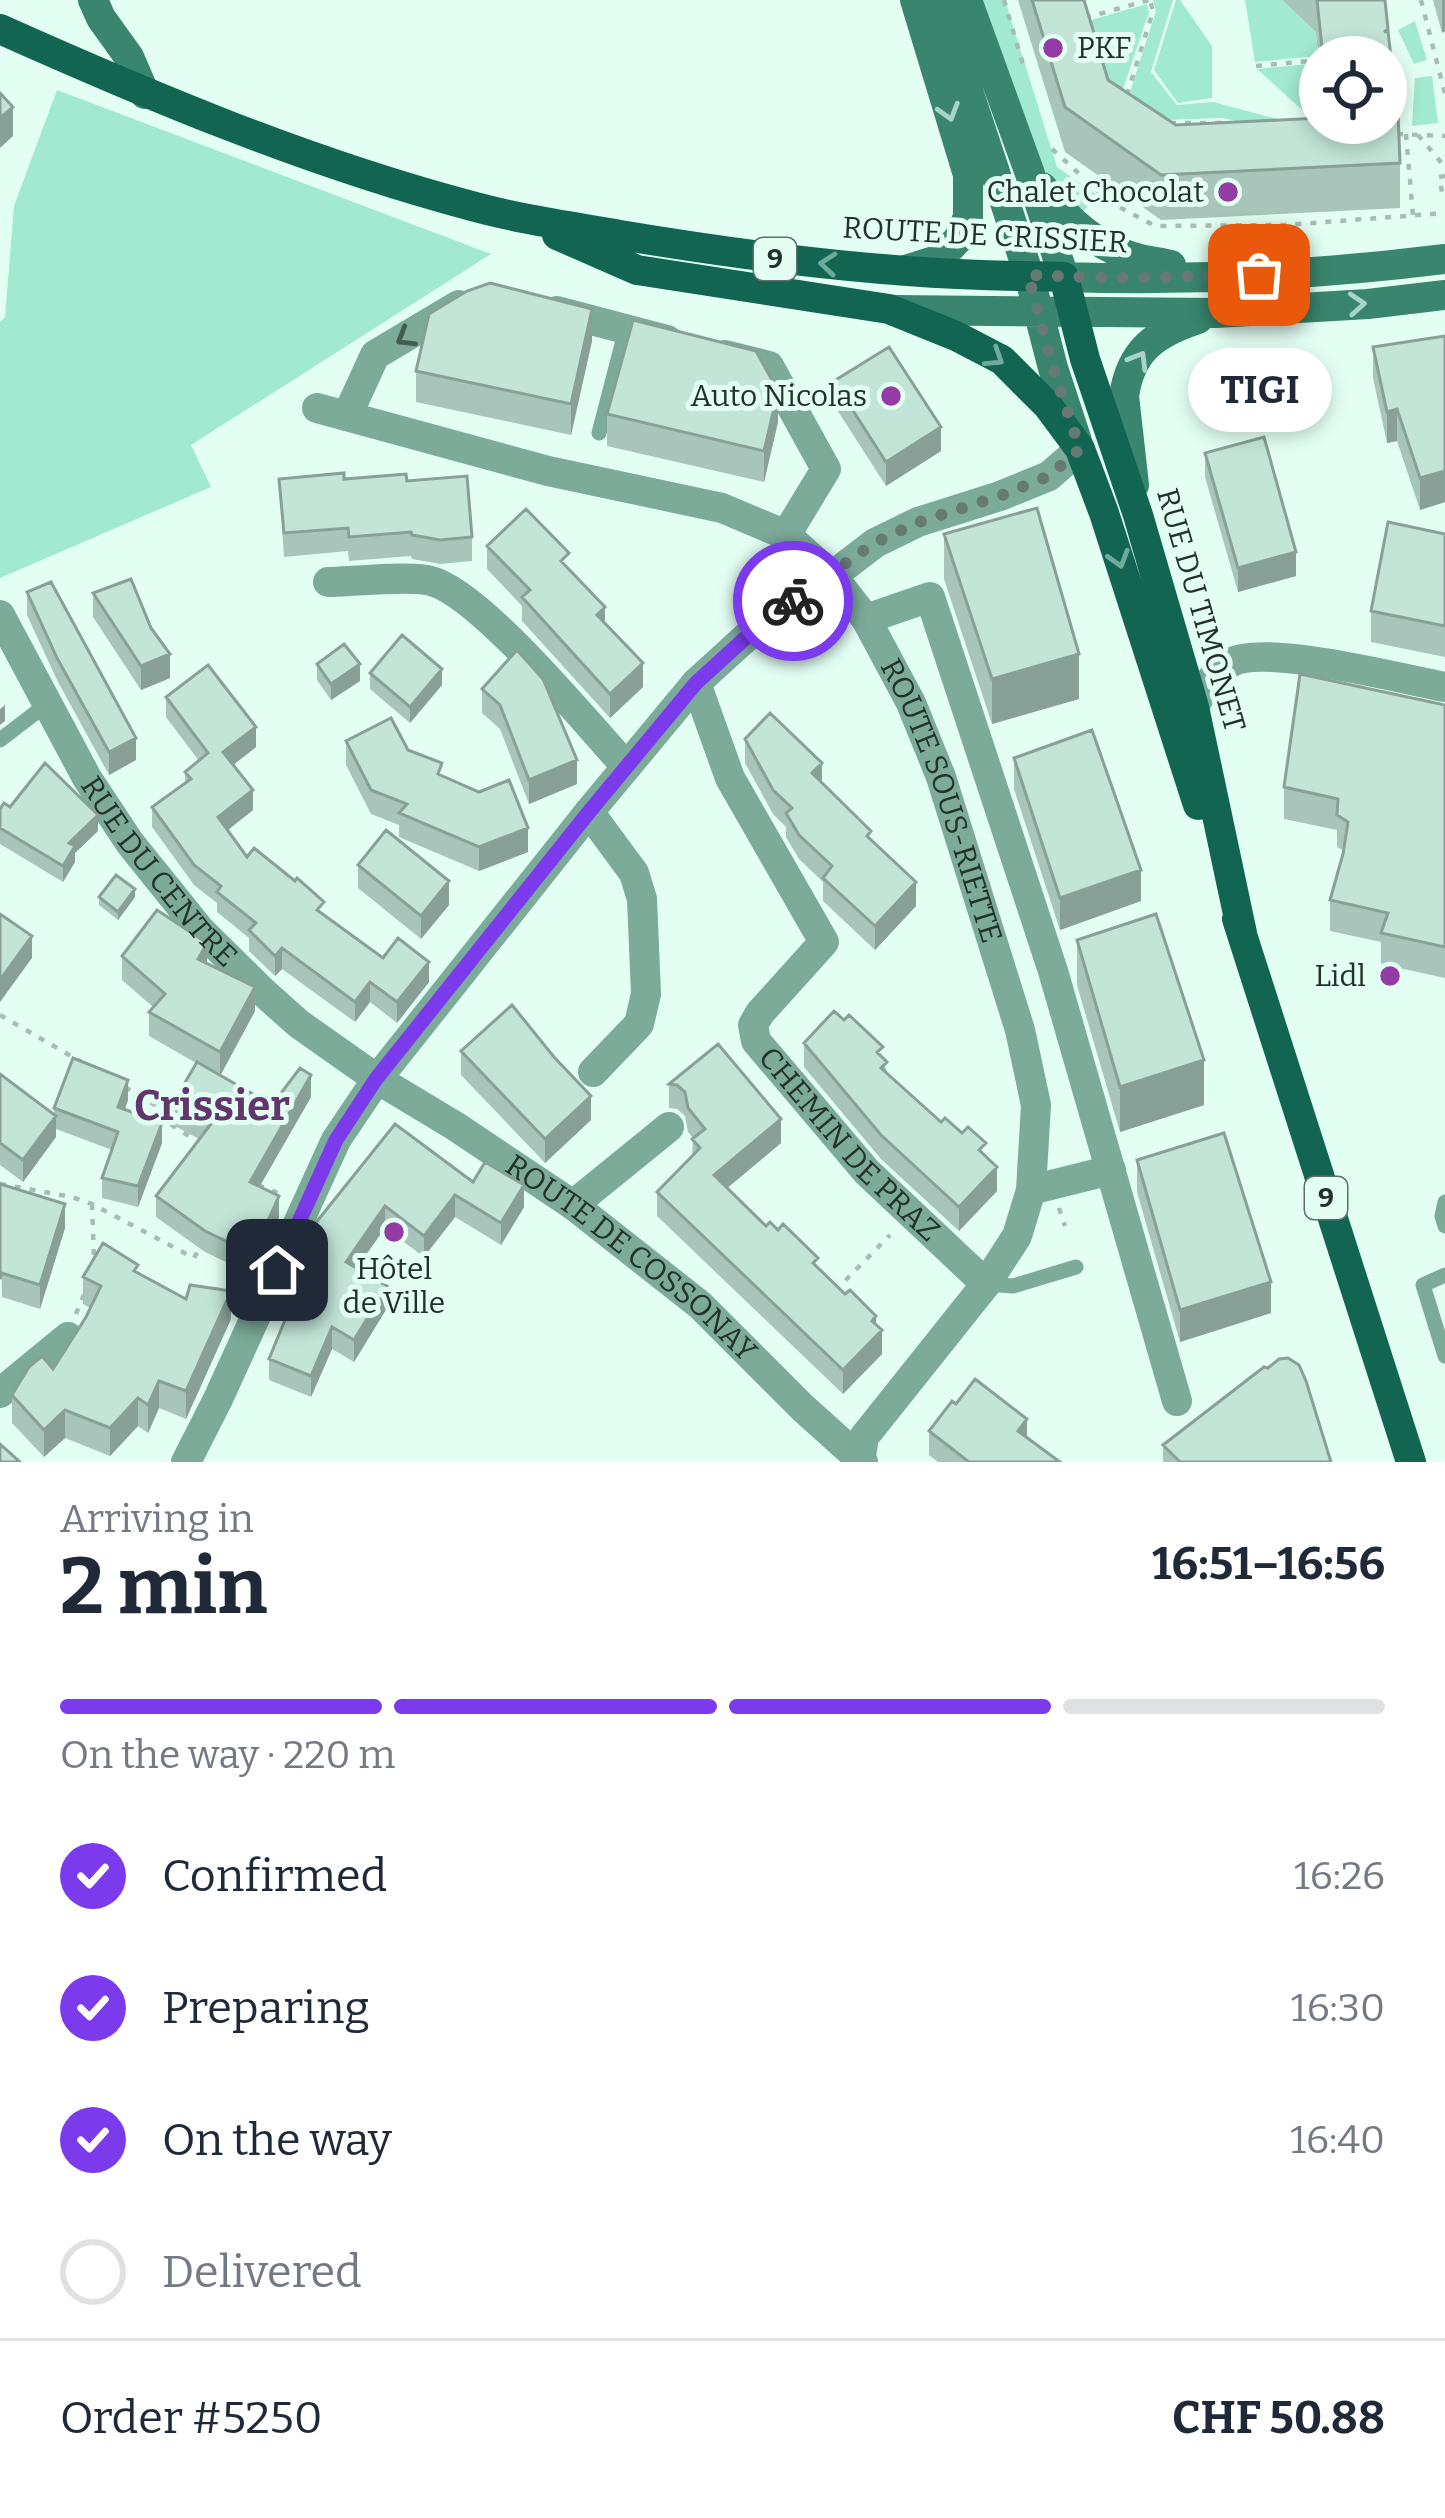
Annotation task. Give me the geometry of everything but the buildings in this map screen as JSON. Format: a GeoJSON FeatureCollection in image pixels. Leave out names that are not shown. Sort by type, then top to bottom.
{"type":"FeatureCollection","features":[{"type":"Feature","properties":{"kind":"main road"},"geometry":{"type":"LineString","coordinates":[[93,0],[130,57],[145,94]]}},
{"type":"Feature","properties":{"kind":"main road"},"geometry":{"type":"LineString","coordinates":[[903,270],[945,254],[968,218],[968,175],[915,0]]}},
{"type":"Feature","properties":{"kind":"main road"},"geometry":{"type":"LineString","coordinates":[[938,0],[1080,449]]}},
{"type":"Feature","properties":{"kind":"main road"},"geometry":{"type":"LineString","coordinates":[[968,0],[1064,277]]}},
{"type":"Feature","properties":{"kind":"main road","name":"ROUTE DE CRISSIER"},"geometry":{"type":"LineString","coordinates":[[0,29],[145,94],[329,163],[466,205],[754,256],[903,270],[1211,278],[1354,271],[1445,260]]}},
{"type":"Feature","properties":{"kind":"main road"},"geometry":{"type":"LineString","coordinates":[[1029,171],[1077,228],[1101,243],[1132,257],[1211,278]]}},
{"type":"Feature","properties":{"kind":"main road","name":"ROUTE DE CRISSIER"},"geometry":{"type":"LineString","coordinates":[[525,219],[637,270],[889,310],[1216,313],[1445,295]]}},
{"type":"Feature","properties":{"kind":"main road","name":"9"},"geometry":{"type":"LineString","coordinates":[[1064,277],[1072,312]]}},
{"type":"Feature","properties":{"kind":"main road","name":"9"},"geometry":{"type":"LineString","coordinates":[[889,310],[1002,360],[1048,406],[1080,449]]}},
{"type":"Feature","properties":{"kind":"main road","name":"RUE DU TIMONET"},"geometry":{"type":"LineString","coordinates":[[1072,312],[1194,707],[1242,933]]}},
{"type":"Feature","properties":{"kind":"main road"},"geometry":{"type":"LineString","coordinates":[[1138,514],[1126,382],[1150,342],[1164,330],[1216,313]]}},
{"type":"Feature","properties":{"kind":"main road","name":"RUE DU TIMONET"},"geometry":{"type":"LineString","coordinates":[[1080,449],[1242,933],[1411,1462]]}},
{"type":"Feature","properties":{"kind":"street","name":"ROUTE SOUS-RIETTE"},"geometry":{"type":"LineString","coordinates":[[489,294],[459,305],[375,355],[332,412],[548,471],[722,508],[787,535],[832,576],[866,619],[911,703],[940,777],[1006,984],[1036,1105],[1031,1190],[1017,1236],[986,1284],[864,1437],[862,1461]]}},
{"type":"Feature","properties":{"kind":"street"},"geometry":{"type":"LineString","coordinates":[[534,306],[769,366],[826,469],[787,535]]}},
{"type":"Feature","properties":{"kind":"street"},"geometry":{"type":"LineString","coordinates":[[186,1462],[336,1140],[376,1079],[696,683],[764,621],[874,543],[1049,476],[1080,449]]}},
{"type":"Feature","properties":{"kind":"street"},"geometry":{"type":"LineString","coordinates":[[328,582],[429,580],[454,591],[502,632],[626,766]]}},
{"type":"Feature","properties":{"kind":"street"},"geometry":{"type":"LineString","coordinates":[[866,619],[930,597],[1053,971],[1177,1401]]}},
{"type":"Feature","properties":{"kind":"street","name":"RUE DU CENTRE"},"geometry":{"type":"LineString","coordinates":[[0,615],[87,778],[130,843],[195,925],[299,1024],[376,1079]]}},
{"type":"Feature","properties":{"kind":"street"},"geometry":{"type":"LineString","coordinates":[[1194,707],[1207,682],[1233,661],[1273,656],[1445,687]]}},
{"type":"Feature","properties":{"kind":"street","name":"CHEMIN DE PRAZ"},"geometry":{"type":"LineString","coordinates":[[696,683],[730,778],[824,942],[760,1013],[753,1025],[756,1041],[867,1172],[986,1284]]}},
{"type":"Feature","properties":{"kind":"street"},"geometry":{"type":"LineString","coordinates":[[940,777],[985,764]]}},
{"type":"Feature","properties":{"kind":"street"},"geometry":{"type":"LineString","coordinates":[[589,812],[634,873],[642,899],[646,994],[639,1024],[593,1072]]}},
{"type":"Feature","properties":{"kind":"street"},"geometry":{"type":"LineString","coordinates":[[1006,984],[1053,971]]}},
{"type":"Feature","properties":{"kind":"street","name":"ROUTE DE COSSONAY"},"geometry":{"type":"LineString","coordinates":[[376,1079],[573,1205],[700,1305],[862,1461]]}},
{"type":"Feature","properties":{"kind":"street"},"geometry":{"type":"LineString","coordinates":[[573,1205],[669,1127]]}},
{"type":"Feature","properties":{"kind":"street"},"geometry":{"type":"LineString","coordinates":[[1031,1190],[1111,1170]]}},
{"type":"Feature","properties":{"kind":"street"},"geometry":{"type":"LineString","coordinates":[[0,1393],[68,1337]]}},
{"type":"Feature","properties":{"kind":"lane"},"geometry":{"type":"LineString","coordinates":[[599,433],[626,329]]}},
{"type":"Feature","properties":{"kind":"lane"},"geometry":{"type":"LineString","coordinates":[[0,740],[47,704]]}},
{"type":"Feature","properties":{"kind":"lane"},"geometry":{"type":"LineString","coordinates":[[1445,1202],[1445,1226]]}},
{"type":"Feature","properties":{"kind":"lane"},"geometry":{"type":"LineString","coordinates":[[986,1284],[1013,1286],[1076,1267]]}},
{"type":"Feature","properties":{"kind":"lane"},"geometry":{"type":"LineString","coordinates":[[1445,1275],[1423,1285],[1445,1356]]}},
{"type":"Feature","properties":{"kind":"path"},"geometry":{"type":"LineString","coordinates":[[1004,0],[1028,82]]}},
{"type":"Feature","properties":{"kind":"path"},"geometry":{"type":"LineString","coordinates":[[1076,20],[1150,0],[1153,11],[1126,94]]}},
{"type":"Feature","properties":{"kind":"path"},"geometry":{"type":"LineString","coordinates":[[1421,0],[1445,94]]}},
{"type":"Feature","properties":{"kind":"path"},"geometry":{"type":"LineString","coordinates":[[1436,59],[1445,56]]}},
{"type":"Feature","properties":{"kind":"path"},"geometry":{"type":"LineString","coordinates":[[1256,66],[1299,62]]}},
{"type":"Feature","properties":{"kind":"path"},"geometry":{"type":"LineString","coordinates":[[1160,123],[1245,126]]}},
{"type":"Feature","properties":{"kind":"path"},"geometry":{"type":"LineString","coordinates":[[1407,134],[1445,136]]}},
{"type":"Feature","properties":{"kind":"path"},"geometry":{"type":"LineString","coordinates":[[1418,135],[1445,166]]}},
{"type":"Feature","properties":{"kind":"path"},"geometry":{"type":"LineString","coordinates":[[1047,144],[1110,202],[1155,226],[1286,225],[1445,214]]}},
{"type":"Feature","properties":{"kind":"path"},"geometry":{"type":"LineString","coordinates":[[1407,144],[1413,216]]}},
{"type":"Feature","properties":{"kind":"path"},"geometry":{"type":"LineString","coordinates":[[1445,176],[1439,177],[1445,197]]}},
{"type":"Feature","properties":{"kind":"path"},"geometry":{"type":"LineString","coordinates":[[0,1015],[97,1071]]}},
{"type":"Feature","properties":{"kind":"path"},"geometry":{"type":"LineString","coordinates":[[116,1082],[155,1105],[172,1125],[205,1148]]}},
{"type":"Feature","properties":{"kind":"path"},"geometry":{"type":"LineString","coordinates":[[0,1184],[92,1204],[194,1258],[205,1237]]}},
{"type":"Feature","properties":{"kind":"path"},"geometry":{"type":"LineString","coordinates":[[257,1184],[294,1200]]}},
{"type":"Feature","properties":{"kind":"path"},"geometry":{"type":"LineString","coordinates":[[92,1204],[94,1275]]}},
{"type":"Feature","properties":{"kind":"path"},"geometry":{"type":"LineString","coordinates":[[826,1300],[911,1214]]}},
{"type":"Feature","properties":{"kind":"path"},"geometry":{"type":"LineString","coordinates":[[68,1337],[86,1290]]}},
{"type":"Feature","properties":{"kind":"green space"},"geometry":{"type":"Polygon","coordinates":[[[982,0],[1005,0],[1057,167],[1097,195],[1078,218],[1035,152],[982,0]]]}},
{"type":"Feature","properties":{"kind":"green space"},"geometry":{"type":"Polygon","coordinates":[[[1153,0],[1173,0],[1151,72],[1177,105],[1213,102],[1299,125],[1283,132],[1223,118],[1162,120],[1130,92],[1156,11],[1153,0]]]}},
{"type":"Feature","properties":{"kind":"green space"},"geometry":{"type":"Polygon","coordinates":[[[1176,0],[1212,46],[1212,98],[1178,103],[1154,70],[1176,0]]]}},
{"type":"Feature","properties":{"kind":"green space"},"geometry":{"type":"Polygon","coordinates":[[[1245,0],[1282,0],[1316,32],[1316,36],[1299,36],[1299,58],[1255,62],[1245,0]]]}},
{"type":"Feature","properties":{"kind":"green space"},"geometry":{"type":"Polygon","coordinates":[[[1147,4],[1149,12],[1122,92],[1110,96],[1077,24],[1147,4]]]}},
{"type":"Feature","properties":{"kind":"green space"},"geometry":{"type":"Polygon","coordinates":[[[1415,21],[1427,60],[1414,64],[1407,36],[1398,30],[1415,21]]]}},
{"type":"Feature","properties":{"kind":"green space"},"geometry":{"type":"Polygon","coordinates":[[[1299,65],[1299,107],[1257,69],[1299,65]]]}},
{"type":"Feature","properties":{"kind":"green space"},"geometry":{"type":"Polygon","coordinates":[[[1432,76],[1438,123],[1412,126],[1415,78],[1432,76]]]}},
{"type":"Feature","properties":{"kind":"green space"},"geometry":{"type":"Polygon","coordinates":[[[57,90],[491,254],[191,445],[211,487],[0,578],[0,322],[5,317],[14,206],[57,90]]]}},
{"type":"Feature","properties":{"kind":"way so far"},"geometry":{"type":"LineString","coordinates":[[793,601],[874,543],[1049,476],[1080,449],[1028,275],[1259,275]]}},
{"type":"Feature","properties":{"kind":"place","name":"PKF"},"geometry":{"type":"Point","coordinates":[1053,48]}},
{"type":"Feature","properties":{"kind":"place","name":"Chalet Chocolat"},"geometry":{"type":"Point","coordinates":[1228,192]}},
{"type":"Feature","properties":{"kind":"place","name":"TIGI"},"geometry":{"type":"Point","coordinates":[1259,275]}},
{"type":"Feature","properties":{"kind":"place","name":"Auto Nicolas"},"geometry":{"type":"Point","coordinates":[891,396]}},
{"type":"Feature","properties":{"kind":"place","name":"Lidl"},"geometry":{"type":"Point","coordinates":[1390,976]}},
{"type":"Feature","properties":{"kind":"place","name":"Hôtel de Ville"},"geometry":{"type":"Point","coordinates":[394,1232]}},
{"type":"Feature","properties":{"kind":"district","name":"Crissier"},"geometry":{"type":"Point","coordinates":[212,1106]}},
{"type":"Feature","properties":{"kind":"route"},"geometry":{"type":"LineString","coordinates":[[277,1270],[336,1140],[376,1079],[696,683],[793,601]]}}]}
